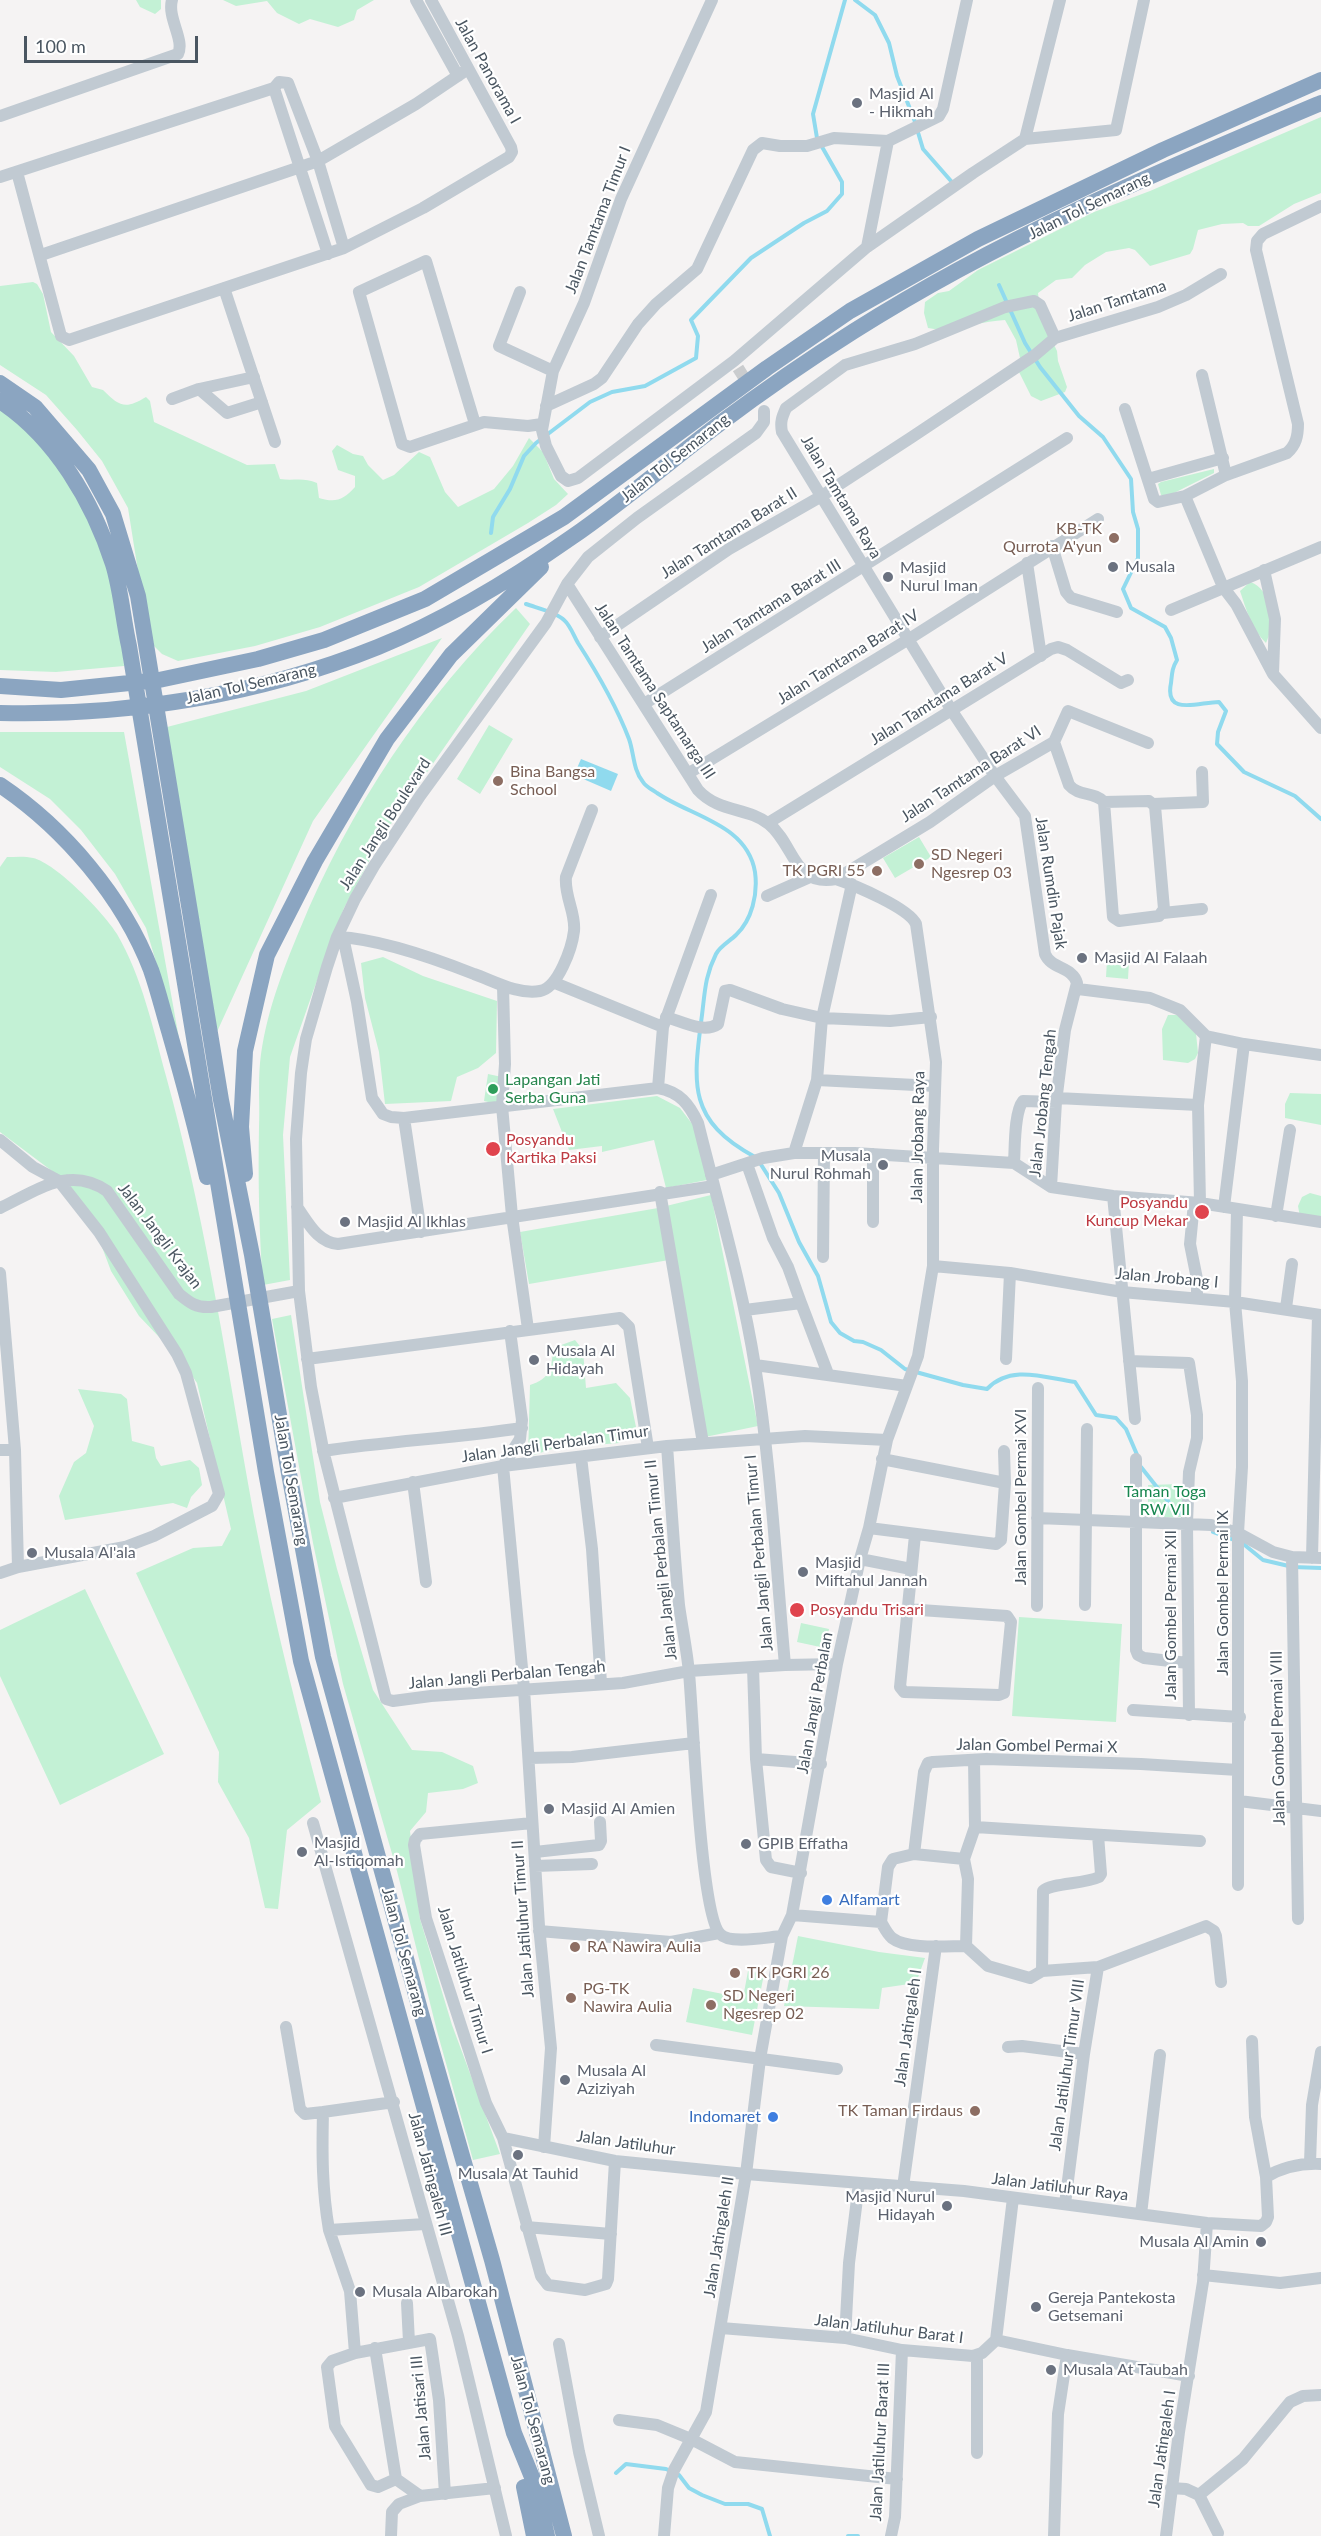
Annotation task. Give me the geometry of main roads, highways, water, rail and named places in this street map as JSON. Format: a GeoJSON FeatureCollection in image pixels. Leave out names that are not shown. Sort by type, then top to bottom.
{"type":"FeatureCollection","features":[{"type":"Feature","properties":{"kind":"highway","name":"Jalan Tol Semarang"},"geometry":{"type":"LineString","coordinates":[[0,686],[61,690],[159,680],[258,659],[324,640],[425,599],[564,517],[767,368],[850,311],[978,239],[1162,150],[1321,80]]}},
{"type":"Feature","properties":{"kind":"highway","name":"Jalan Tol Semarang"},"geometry":{"type":"LineString","coordinates":[[0,713],[116,709],[227,693],[304,674],[379,646],[435,621],[518,573],[574,536],[776,382],[857,329],[986,256],[1170,167],[1321,103]]}},
{"type":"Feature","properties":{"kind":"highway"},"geometry":{"type":"LineString","coordinates":[[0,383],[35,407],[89,470],[114,514],[138,596],[145,642],[155,751],[242,1327]]}},
{"type":"Feature","properties":{"kind":"highway"},"geometry":{"type":"LineString","coordinates":[[0,400],[19,413],[49,446],[83,493],[113,565],[129,646],[155,751],[252,1255]]}},
{"type":"Feature","properties":{"kind":"highway"},"geometry":{"type":"LineString","coordinates":[[252,1255],[241,1127],[245,1051],[267,955],[315,861],[387,739],[451,655],[574,536]]}},
{"type":"Feature","properties":{"kind":"highway"},"geometry":{"type":"LineString","coordinates":[[0,785],[56,830],[94,870],[125,919],[151,969],[191,1110],[242,1327]]}},
{"type":"Feature","properties":{"kind":"highway","name":"Jalan Tol Semarang"},"geometry":{"type":"LineString","coordinates":[[252,1255],[288,1468],[324,1656],[421,2013],[492,2260],[564,2536]]}},
{"type":"Feature","properties":{"kind":"highway","name":"Jalan Tol Semarang"},"geometry":{"type":"LineString","coordinates":[[242,1327],[301,1661],[514,2433],[536,2487],[547,2536]]}},
{"type":"Feature","properties":{"kind":"highway"},"geometry":{"type":"LineString","coordinates":[[514,2433],[534,2536]]}},
{"type":"Feature","properties":{"kind":"water"},"geometry":{"type":"Polygon","coordinates":[[[581,759],[618,774],[611,791],[574,775],[581,759]]]}},
{"type":"Feature","properties":{"kind":"waterway"},"geometry":{"type":"LineString","coordinates":[[491,533],[493,517],[510,489],[524,456],[536,443],[590,402],[612,392],[645,386],[696,358],[698,336],[691,320],[751,258],[804,223],[827,211],[842,194],[842,182],[817,138],[813,114],[845,0]]}},
{"type":"Feature","properties":{"kind":"waterway"},"geometry":{"type":"LineString","coordinates":[[855,0],[875,15],[889,43],[897,76],[923,149],[951,181]]}},
{"type":"Feature","properties":{"kind":"waterway"},"geometry":{"type":"LineString","coordinates":[[999,285],[1025,343],[1040,367],[1079,416],[1103,437],[1131,479],[1133,512],[1138,529],[1138,558],[1123,589],[1131,608],[1165,627],[1171,638],[1177,660],[1173,668],[1170,694],[1173,700],[1185,705],[1219,702],[1226,711],[1218,732],[1217,744],[1244,772],[1295,796],[1321,819]]}},
{"type":"Feature","properties":{"kind":"waterway"},"geometry":{"type":"LineString","coordinates":[[526,604],[556,615],[568,625],[618,714],[629,739],[637,772],[644,784],[730,832],[750,856],[756,880],[755,898],[742,929],[718,951],[712,962],[705,991],[697,1080],[706,1114],[717,1129],[755,1157]]}},
{"type":"Feature","properties":{"kind":"waterway"},"geometry":{"type":"LineString","coordinates":[[760,1163],[779,1193],[799,1242],[818,1276],[831,1322],[840,1333],[854,1341],[863,1342],[881,1350],[905,1369],[963,1385],[987,1389],[996,1381],[1017,1375],[1075,1382],[1096,1415],[1116,1418],[1126,1429],[1138,1457]]}},
{"type":"Feature","properties":{"kind":"waterway"},"geometry":{"type":"LineString","coordinates":[[1141,1467],[1175,1510],[1186,1516]]}},
{"type":"Feature","properties":{"kind":"waterway"},"geometry":{"type":"LineString","coordinates":[[1213,1532],[1234,1540]]}},
{"type":"Feature","properties":{"kind":"waterway"},"geometry":{"type":"LineString","coordinates":[[1241,1542],[1263,1560],[1293,1567],[1321,1568]]}},
{"type":"Feature","properties":{"kind":"waterway"},"geometry":{"type":"LineString","coordinates":[[616,2473],[626,2464],[666,2469],[679,2475],[689,2488],[702,2495],[725,2504],[748,2504],[762,2509],[770,2536]]}},
{"type":"Feature","properties":{"kind":"waterway"},"geometry":{"type":"LineString","coordinates":[[848,2536],[858,2536]]}},
{"type":"Feature","properties":{"kind":"tunnel"},"geometry":{"type":"LineString","coordinates":[[738,368],[750,387]]}},
{"type":"Feature","properties":{"kind":"place","name":"Masjid Al - Hikmah"},"geometry":{"type":"Point","coordinates":[857,103]}},
{"type":"Feature","properties":{"kind":"place","name":"KB-TK Qurrota A'yun"},"geometry":{"type":"Point","coordinates":[1114,538]}},
{"type":"Feature","properties":{"kind":"place","name":"Musala"},"geometry":{"type":"Point","coordinates":[1113,567]}},
{"type":"Feature","properties":{"kind":"place","name":"Masjid Nurul Iman"},"geometry":{"type":"Point","coordinates":[888,577]}},
{"type":"Feature","properties":{"kind":"place","name":"Bina Bangsa School"},"geometry":{"type":"Point","coordinates":[498,781]}},
{"type":"Feature","properties":{"kind":"place","name":"SD Negeri Ngesrep 03"},"geometry":{"type":"Point","coordinates":[919,864]}},
{"type":"Feature","properties":{"kind":"place","name":"TK PGRI 55"},"geometry":{"type":"Point","coordinates":[877,871]}},
{"type":"Feature","properties":{"kind":"place","name":"Masjid Al Falaah"},"geometry":{"type":"Point","coordinates":[1082,958]}},
{"type":"Feature","properties":{"kind":"place","name":"Lapangan Jati Serba Guna"},"geometry":{"type":"Point","coordinates":[493,1089]}},
{"type":"Feature","properties":{"kind":"place","name":"Posyandu Kartika Paksi"},"geometry":{"type":"Point","coordinates":[493,1149]}},
{"type":"Feature","properties":{"kind":"place","name":"Musala Nurul Rohmah"},"geometry":{"type":"Point","coordinates":[883,1165]}},
{"type":"Feature","properties":{"kind":"place","name":"Posyandu Kuncup Mekar"},"geometry":{"type":"Point","coordinates":[1202,1212]}},
{"type":"Feature","properties":{"kind":"place","name":"Masjid Al Ikhlas"},"geometry":{"type":"Point","coordinates":[345,1222]}},
{"type":"Feature","properties":{"kind":"place","name":"Musala Al Hidayah"},"geometry":{"type":"Point","coordinates":[534,1360]}},
{"type":"Feature","properties":{"kind":"place","name":"Musala Al'ala"},"geometry":{"type":"Point","coordinates":[32,1553]}},
{"type":"Feature","properties":{"kind":"place","name":"Masjid Miftahul Jannah"},"geometry":{"type":"Point","coordinates":[803,1572]}},
{"type":"Feature","properties":{"kind":"place","name":"Posyandu Trisari"},"geometry":{"type":"Point","coordinates":[797,1610]}},
{"type":"Feature","properties":{"kind":"place","name":"Masjid Al Amien"},"geometry":{"type":"Point","coordinates":[549,1809]}},
{"type":"Feature","properties":{"kind":"place","name":"GPIB Effatha"},"geometry":{"type":"Point","coordinates":[746,1844]}},
{"type":"Feature","properties":{"kind":"place","name":"Masjid Al-Istiqomah"},"geometry":{"type":"Point","coordinates":[302,1852]}},
{"type":"Feature","properties":{"kind":"place","name":"Alfamart"},"geometry":{"type":"Point","coordinates":[827,1900]}},
{"type":"Feature","properties":{"kind":"place","name":"RA Nawira Aulia"},"geometry":{"type":"Point","coordinates":[575,1947]}},
{"type":"Feature","properties":{"kind":"place","name":"TK PGRI 26"},"geometry":{"type":"Point","coordinates":[735,1973]}},
{"type":"Feature","properties":{"kind":"place","name":"PG-TK Nawira Aulia"},"geometry":{"type":"Point","coordinates":[571,1998]}},
{"type":"Feature","properties":{"kind":"place","name":"SD Negeri Ngesrep 02"},"geometry":{"type":"Point","coordinates":[711,2005]}},
{"type":"Feature","properties":{"kind":"place","name":"Musala Al Aziziyah"},"geometry":{"type":"Point","coordinates":[565,2080]}},
{"type":"Feature","properties":{"kind":"place","name":"TK Taman Firdaus"},"geometry":{"type":"Point","coordinates":[975,2111]}},
{"type":"Feature","properties":{"kind":"place","name":"Indomaret"},"geometry":{"type":"Point","coordinates":[773,2117]}},
{"type":"Feature","properties":{"kind":"place","name":"Musala At Tauhid"},"geometry":{"type":"Point","coordinates":[518,2155]}},
{"type":"Feature","properties":{"kind":"place","name":"Masjid Nurul Hidayah"},"geometry":{"type":"Point","coordinates":[947,2206]}},
{"type":"Feature","properties":{"kind":"place","name":"Musala Al Amin"},"geometry":{"type":"Point","coordinates":[1261,2242]}},
{"type":"Feature","properties":{"kind":"place","name":"Musala Albarokah"},"geometry":{"type":"Point","coordinates":[360,2292]}},
{"type":"Feature","properties":{"kind":"place","name":"Gereja Pantekosta Getsemani"},"geometry":{"type":"Point","coordinates":[1036,2307]}},
{"type":"Feature","properties":{"kind":"place","name":"Musala At Taubah"},"geometry":{"type":"Point","coordinates":[1051,2370]}},
{"type":"Feature","properties":{"kind":"park label","name":"Taman Toga RW VII"},"geometry":{"type":"Point","coordinates":[1165,1501]}}]}
